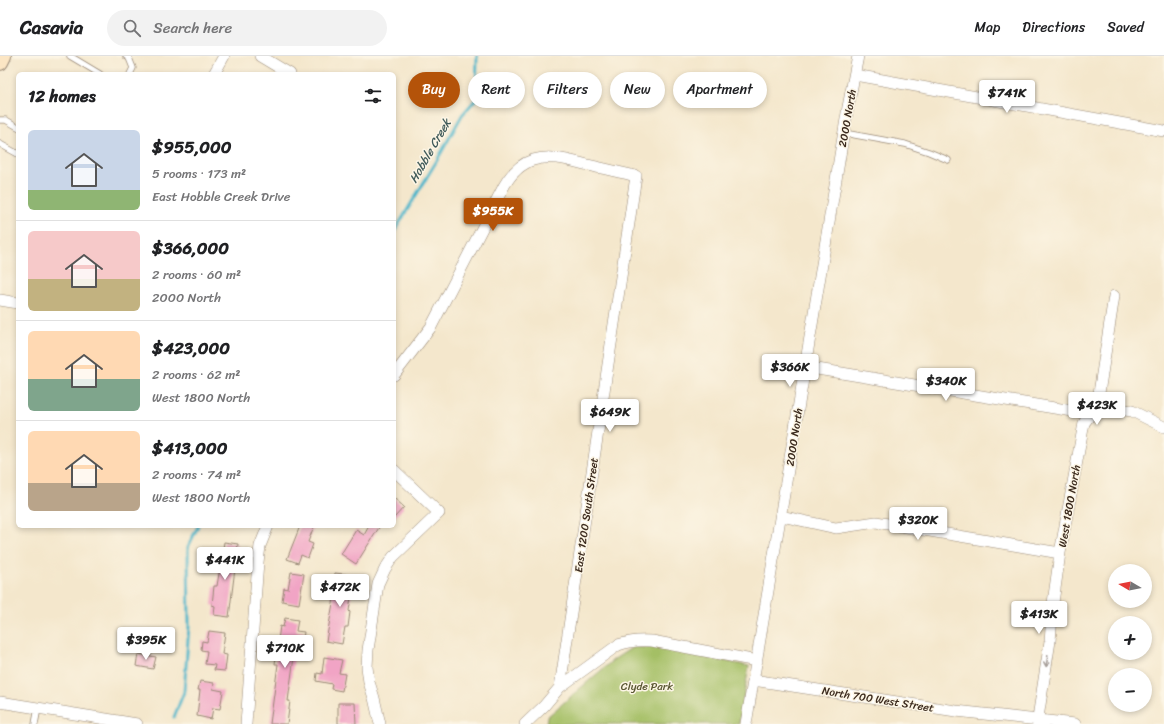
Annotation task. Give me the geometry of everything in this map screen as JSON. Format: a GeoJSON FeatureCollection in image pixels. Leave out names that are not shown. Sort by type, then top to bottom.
{"type":"FeatureCollection","features":[{"type":"Feature","properties":{"kind":"street"},"geometry":{"type":"LineString","coordinates":[[0,62],[3,56]]}},
{"type":"Feature","properties":{"kind":"street"},"geometry":{"type":"LineString","coordinates":[[215,72],[224,56]]}},
{"type":"Feature","properties":{"kind":"street"},"geometry":{"type":"LineString","coordinates":[[260,56],[287,72]]}},
{"type":"Feature","properties":{"kind":"street","name":"2000 North"},"geometry":{"type":"LineString","coordinates":[[746,724],[858,56]]}},
{"type":"Feature","properties":{"kind":"street"},"geometry":{"type":"LineString","coordinates":[[855,75],[1164,131]]}},
{"type":"Feature","properties":{"kind":"street","name":"East 1200 South Street"},"geometry":{"type":"LineString","coordinates":[[396,372],[431,327],[504,186],[511,175],[521,166],[533,160],[546,158],[560,159],[636,176],[560,687]]}},
{"type":"Feature","properties":{"kind":"street","name":"West 1800 North"},"geometry":{"type":"LineString","coordinates":[[1038,722],[1050,641],[1053,603],[1060,553],[1084,423],[1094,410],[1114,296]]}},
{"type":"Feature","properties":{"kind":"street"},"geometry":{"type":"LineString","coordinates":[[0,300],[16,303]]}},
{"type":"Feature","properties":{"kind":"street"},"geometry":{"type":"LineString","coordinates":[[805,367],[1094,410],[1132,411],[1164,427]]}},
{"type":"Feature","properties":{"kind":"street"},"geometry":{"type":"LineString","coordinates":[[380,724],[369,682],[367,667],[368,650],[378,584],[385,569],[394,557],[439,513],[396,472]]}},
{"type":"Feature","properties":{"kind":"street"},"geometry":{"type":"LineString","coordinates":[[780,516],[836,528],[876,522],[1060,553]]}},
{"type":"Feature","properties":{"kind":"street"},"geometry":{"type":"LineString","coordinates":[[246,724],[258,562],[260,546],[267,528]]}},
{"type":"Feature","properties":{"kind":"street"},"geometry":{"type":"LineString","coordinates":[[525,724],[544,706],[560,687],[618,645],[627,642],[639,640],[658,642],[757,661]]}},
{"type":"Feature","properties":{"kind":"street","name":"North 700 West Street"},"geometry":{"type":"LineString","coordinates":[[753,680],[956,711],[1038,722],[1075,724]]}},
{"type":"Feature","properties":{"kind":"street"},"geometry":{"type":"LineString","coordinates":[[0,702],[137,724]]}},
{"type":"Feature","properties":{"kind":"lane"},"geometry":{"type":"LineString","coordinates":[[70,56],[97,72]]}},
{"type":"Feature","properties":{"kind":"lane"},"geometry":{"type":"LineString","coordinates":[[126,56],[129,58],[133,68],[131,72]]}},
{"type":"Feature","properties":{"kind":"lane"},"geometry":{"type":"LineString","coordinates":[[0,120],[6,120],[16,126]]}},
{"type":"Feature","properties":{"kind":"lane"},"geometry":{"type":"LineString","coordinates":[[844,133],[905,144],[948,160]]}},
{"type":"Feature","properties":{"kind":"lane"},"geometry":{"type":"LineString","coordinates":[[0,144],[16,153]]}},
{"type":"Feature","properties":{"kind":"lane"},"geometry":{"type":"LineString","coordinates":[[35,724],[38,708]]}},
{"type":"Feature","properties":{"kind":"green space","name":"Clyde Park"},"geometry":{"type":"Polygon","coordinates":[[[633,647],[663,648],[749,666],[739,724],[546,724],[547,717],[613,660],[633,647]]]}},
{"type":"Feature","properties":{"kind":"building"},"geometry":{"type":"Polygon","coordinates":[[[396,500],[404,507],[396,516],[396,500]]]}},
{"type":"Feature","properties":{"kind":"building"},"geometry":{"type":"Polygon","coordinates":[[[299,528],[313,528],[308,542],[313,544],[308,558],[301,555],[298,563],[287,559],[299,528]]]}},
{"type":"Feature","properties":{"kind":"building"},"geometry":{"type":"Polygon","coordinates":[[[368,528],[379,528],[356,564],[341,554],[356,530],[364,535],[368,528]]]}},
{"type":"Feature","properties":{"kind":"building"},"geometry":{"type":"Polygon","coordinates":[[[224,542],[238,544],[229,617],[214,615],[215,606],[212,605],[214,586],[217,586],[224,542]]]}},
{"type":"Feature","properties":{"kind":"building"},"geometry":{"type":"Polygon","coordinates":[[[291,572],[304,574],[299,604],[282,601],[284,588],[288,589],[291,572]]]}},
{"type":"Feature","properties":{"kind":"building"},"geometry":{"type":"Polygon","coordinates":[[[335,573],[352,575],[348,627],[345,627],[342,644],[326,641],[334,598],[331,597],[335,573]]]}},
{"type":"Feature","properties":{"kind":"building"},"geometry":{"type":"Polygon","coordinates":[[[285,618],[298,620],[296,631],[304,632],[301,651],[295,650],[288,701],[290,701],[287,724],[270,724],[278,664],[275,664],[280,626],[283,627],[285,618]]]}},
{"type":"Feature","properties":{"kind":"building"},"geometry":{"type":"Polygon","coordinates":[[[209,631],[225,633],[222,654],[227,655],[225,671],[214,670],[215,665],[205,664],[207,651],[201,650],[202,641],[207,642],[209,631]]]}},
{"type":"Feature","properties":{"kind":"building"},"geometry":{"type":"Polygon","coordinates":[[[138,654],[156,657],[153,669],[136,666],[138,654]]]}},
{"type":"Feature","properties":{"kind":"building"},"geometry":{"type":"Polygon","coordinates":[[[324,657],[342,660],[339,673],[345,674],[342,691],[331,689],[332,684],[316,681],[317,673],[322,674],[324,657]]]}},
{"type":"Feature","properties":{"kind":"building"},"geometry":{"type":"Polygon","coordinates":[[[200,681],[214,683],[213,689],[223,691],[220,709],[213,708],[211,719],[197,716],[200,690],[198,690],[200,681]]]}},
{"type":"Feature","properties":{"kind":"building"},"geometry":{"type":"Polygon","coordinates":[[[338,703],[355,703],[356,724],[338,724],[338,703]]]}},
{"type":"Feature","properties":{"kind":"waterway","name":"Hobble Creek"},"geometry":{"type":"LineString","coordinates":[[396,229],[462,115],[476,99],[477,56]]}},
{"type":"Feature","properties":{"kind":"waterway","name":"Hobble Creek"},"geometry":{"type":"LineString","coordinates":[[174,717],[184,692],[189,626],[188,547],[197,528]]}}]}
